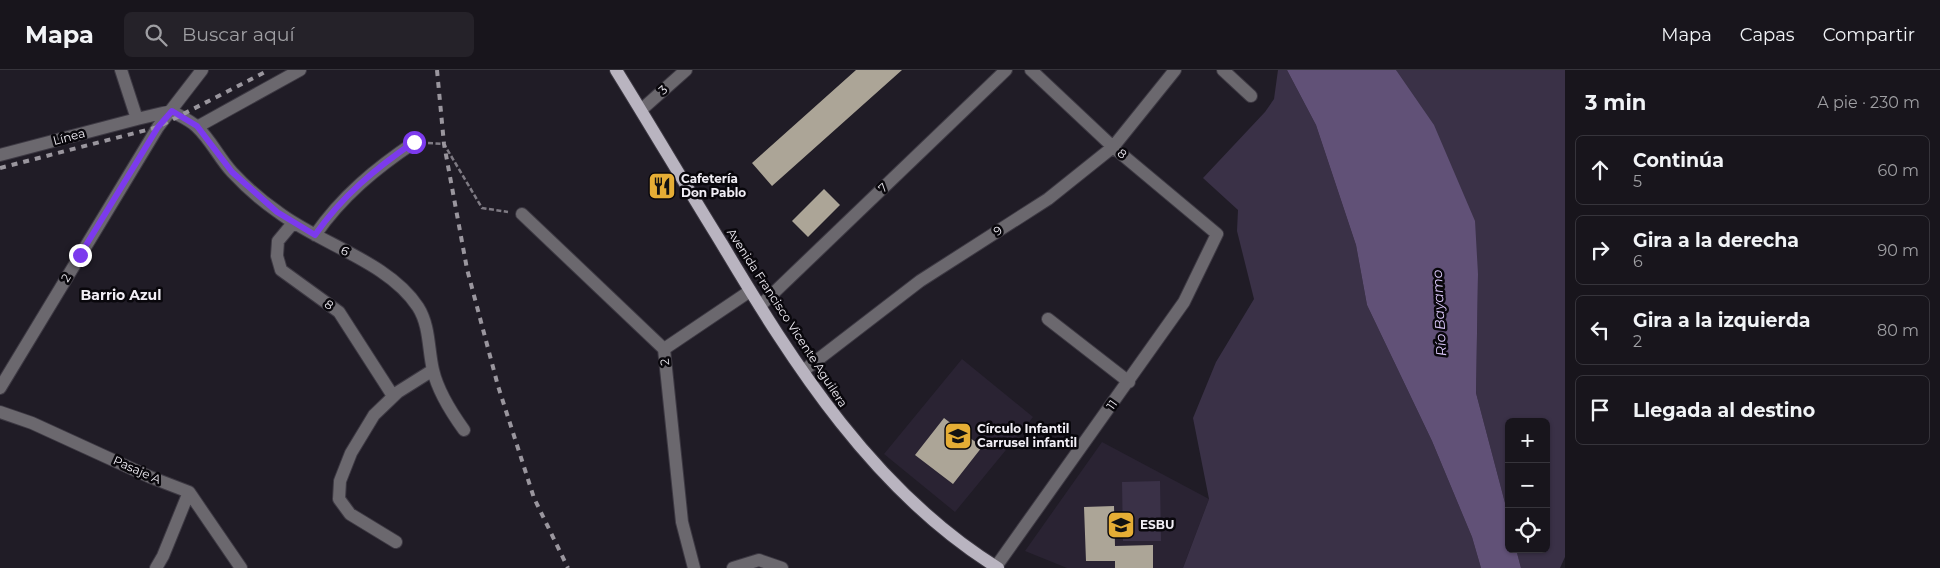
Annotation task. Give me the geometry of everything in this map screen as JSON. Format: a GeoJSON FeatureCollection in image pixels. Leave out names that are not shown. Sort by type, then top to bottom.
{"type":"FeatureCollection","features":[{"type":"Feature","properties":{"kind":"main road","name":"Avenida Francisco Vicente Aguilera"},"geometry":{"type":"LineString","coordinates":[[616,70],[750,291],[840,423],[928,518],[996,568]]}},
{"type":"Feature","properties":{"kind":"street"},"geometry":{"type":"LineString","coordinates":[[121,70],[137,119],[172,111]]}},
{"type":"Feature","properties":{"kind":"street","name":"2"},"geometry":{"type":"LineString","coordinates":[[0,388],[158,127],[202,70]]}},
{"type":"Feature","properties":{"kind":"street"},"geometry":{"type":"LineString","coordinates":[[197,126],[300,70]]}},
{"type":"Feature","properties":{"kind":"street","name":"3"},"geometry":{"type":"LineString","coordinates":[[641,110],[686,70]]}},
{"type":"Feature","properties":{"kind":"street","name":"7"},"geometry":{"type":"LineString","coordinates":[[760,306],[1006,70]]}},
{"type":"Feature","properties":{"kind":"street","name":"8"},"geometry":{"type":"LineString","coordinates":[[1031,70],[1114,147],[1217,234]]}},
{"type":"Feature","properties":{"kind":"street","name":"9"},"geometry":{"type":"LineString","coordinates":[[803,371],[920,282],[1048,199],[1114,147],[1175,70]]}},
{"type":"Feature","properties":{"kind":"street"},"geometry":{"type":"LineString","coordinates":[[1223,70],[1251,96]]}},
{"type":"Feature","properties":{"kind":"street","name":"6"},"geometry":{"type":"LineString","coordinates":[[172,111],[197,126],[232,172],[277,212],[360,259],[400,285],[418,308],[428,334],[433,370],[448,407],[464,430]]}},
{"type":"Feature","properties":{"kind":"street","name":"Línea"},"geometry":{"type":"LineString","coordinates":[[0,155],[137,119]]}},
{"type":"Feature","properties":{"kind":"street"},"geometry":{"type":"LineString","coordinates":[[315,235],[327,217],[354,188],[414,142]]}},
{"type":"Feature","properties":{"kind":"street","name":"2"},"geometry":{"type":"LineString","coordinates":[[522,214],[664,349],[682,522],[694,568]]}},
{"type":"Feature","properties":{"kind":"street","name":"8"},"geometry":{"type":"LineString","coordinates":[[294,223],[278,241],[277,256],[281,270],[339,312],[393,396]]}},
{"type":"Feature","properties":{"kind":"street","name":"11"},"geometry":{"type":"LineString","coordinates":[[996,568],[1184,302],[1217,234]]}},
{"type":"Feature","properties":{"kind":"street"},"geometry":{"type":"LineString","coordinates":[[664,349],[750,291]]}},
{"type":"Feature","properties":{"kind":"street"},"geometry":{"type":"LineString","coordinates":[[1048,319],[1129,382]]}},
{"type":"Feature","properties":{"kind":"street"},"geometry":{"type":"LineString","coordinates":[[396,542],[350,514],[339,499],[340,481],[351,453],[374,415],[393,396],[433,370]]}},
{"type":"Feature","properties":{"kind":"street","name":"Pasaje A"},"geometry":{"type":"LineString","coordinates":[[0,412],[32,423],[150,477],[189,492]]}},
{"type":"Feature","properties":{"kind":"street"},"geometry":{"type":"LineString","coordinates":[[156,568],[163,556],[189,492]]}},
{"type":"Feature","properties":{"kind":"street"},"geometry":{"type":"LineString","coordinates":[[189,492],[240,568]]}},
{"type":"Feature","properties":{"kind":"street"},"geometry":{"type":"LineString","coordinates":[[733,568],[759,560],[782,568]]}},
{"type":"Feature","properties":{"kind":"path"},"geometry":{"type":"LineString","coordinates":[[414,142],[444,144],[482,208],[522,214]]}},
{"type":"Feature","properties":{"kind":"shaded area"},"geometry":{"type":"Polygon","coordinates":[[[1278,70],[1287,70],[1316,125],[1356,245],[1367,305],[1432,441],[1472,537],[1481,568],[1183,568],[1209,499],[1193,418],[1216,362],[1254,299],[1237,231],[1238,210],[1203,178],[1265,112],[1274,99],[1278,70]]]}},
{"type":"Feature","properties":{"kind":"shaded area"},"geometry":{"type":"Polygon","coordinates":[[[1396,70],[1565,70],[1565,557],[1560,568],[1521,568],[1517,553],[1550,553],[1550,418],[1505,418],[1505,503],[1476,393],[1478,274],[1396,70]]]}},
{"type":"Feature","properties":{"kind":"shaded area","name":"Círculo Infantil Carrusel infantil"},"geometry":{"type":"Polygon","coordinates":[[[962,359],[1033,417],[955,512],[884,454],[962,359]]]}},
{"type":"Feature","properties":{"kind":"shaded area","name":"ESBU"},"geometry":{"type":"Polygon","coordinates":[[[1102,442],[1209,499],[1183,568],[1067,568],[1025,551],[1102,442]]]}},
{"type":"Feature","properties":{"kind":"shaded area"},"geometry":{"type":"Polygon","coordinates":[[[1160,481],[1161,541],[1123,541],[1122,482],[1160,481]]]}},
{"type":"Feature","properties":{"kind":"water","name":"Río Bayamo"},"geometry":{"type":"Polygon","coordinates":[[[1287,70],[1396,70],[1434,125],[1475,221],[1478,274],[1476,393],[1505,503],[1505,553],[1517,553],[1521,568],[1481,568],[1472,537],[1432,441],[1367,305],[1356,245],[1316,125],[1287,70]]]}},
{"type":"Feature","properties":{"kind":"building"},"geometry":{"type":"Polygon","coordinates":[[[856,70],[902,70],[772,186],[752,163],[856,70]]]}},
{"type":"Feature","properties":{"kind":"building"},"geometry":{"type":"Polygon","coordinates":[[[824,189],[840,205],[808,237],[792,221],[824,189]]]}},
{"type":"Feature","properties":{"kind":"building"},"geometry":{"type":"Polygon","coordinates":[[[944,418],[982,447],[953,484],[915,455],[944,418]]]}},
{"type":"Feature","properties":{"kind":"building"},"geometry":{"type":"Polygon","coordinates":[[[1114,506],[1115,546],[1153,545],[1153,568],[1115,568],[1115,561],[1086,561],[1084,507],[1114,506]]]}},
{"type":"Feature","properties":{"kind":"railway"},"geometry":{"type":"LineString","coordinates":[[0,168],[158,127],[269,70]]}},
{"type":"Feature","properties":{"kind":"railway"},"geometry":{"type":"LineString","coordinates":[[437,70],[444,144],[467,269],[498,386],[534,498],[568,568]]}},
{"type":"Feature","properties":{"kind":"place","name":"Cafetería Don Pablo"},"geometry":{"type":"Point","coordinates":[662,186]}},
{"type":"Feature","properties":{"kind":"place","name":"Círculo Infantil Carrusel infantil"},"geometry":{"type":"Point","coordinates":[958,436]}},
{"type":"Feature","properties":{"kind":"place","name":"ESBU"},"geometry":{"type":"Point","coordinates":[1121,525]}},
{"type":"Feature","properties":{"kind":"district","name":"Barrio Azul"},"geometry":{"type":"Point","coordinates":[121,295]}},
{"type":"Feature","properties":{"kind":"route"},"geometry":{"type":"LineString","coordinates":[[80,255],[158,127],[172,111],[197,126],[232,172],[277,212],[315,235],[327,217],[354,188],[414,142]]}}]}
